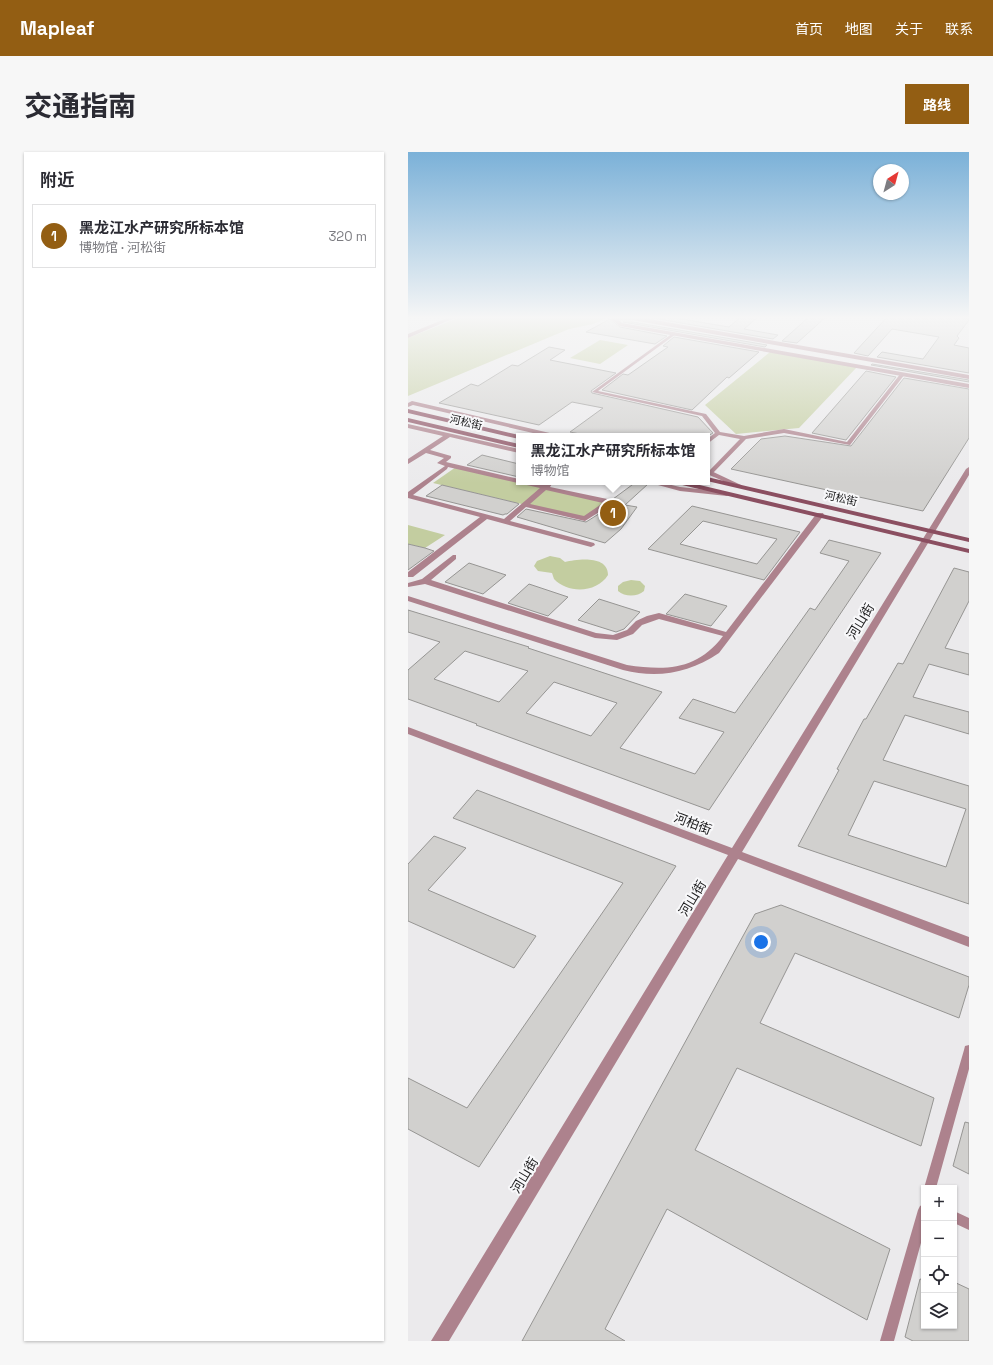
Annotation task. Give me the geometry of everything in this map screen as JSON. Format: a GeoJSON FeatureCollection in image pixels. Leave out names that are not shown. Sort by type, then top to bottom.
{"type":"FeatureCollection","features":[{"type":"Feature","properties":{"kind":"main road","name":"河松街"},"geometry":{"type":"LineString","coordinates":[[408,412],[516,436]]}},
{"type":"Feature","properties":{"kind":"main road","name":"河松街"},"geometry":{"type":"LineString","coordinates":[[408,420],[516,445]]}},
{"type":"Feature","properties":{"kind":"main road","name":"河松街"},"geometry":{"type":"LineString","coordinates":[[710,480],[928,535],[969,540]]}},
{"type":"Feature","properties":{"kind":"main road"},"geometry":{"type":"LineString","coordinates":[[692,485],[820,516],[928,535],[969,551]]}},
{"type":"Feature","properties":{"kind":"street"},"geometry":{"type":"LineString","coordinates":[[889,371],[969,386]]}},
{"type":"Feature","properties":{"kind":"street"},"geometry":{"type":"LineString","coordinates":[[938,371],[969,377]]}},
{"type":"Feature","properties":{"kind":"street"},"geometry":{"type":"LineString","coordinates":[[410,404],[540,433]]}},
{"type":"Feature","properties":{"kind":"street"},"geometry":{"type":"LineString","coordinates":[[408,426],[516,450]]}},
{"type":"Feature","properties":{"kind":"street"},"geometry":{"type":"LineString","coordinates":[[408,462],[449,435]]}},
{"type":"Feature","properties":{"kind":"street"},"geometry":{"type":"LineString","coordinates":[[424,452],[449,457],[440,463],[516,481]]}},
{"type":"Feature","properties":{"kind":"street"},"geometry":{"type":"LineString","coordinates":[[408,495],[445,468]]}},
{"type":"Feature","properties":{"kind":"street","name":"河山街"},"geometry":{"type":"LineString","coordinates":[[439,1341],[928,535],[969,470]]}},
{"type":"Feature","properties":{"kind":"street"},"geometry":{"type":"LineString","coordinates":[[710,472],[739,486]]}},
{"type":"Feature","properties":{"kind":"street"},"geometry":{"type":"LineString","coordinates":[[526,505],[585,519],[609,502],[535,485]]}},
{"type":"Feature","properties":{"kind":"street"},"geometry":{"type":"LineString","coordinates":[[505,522],[548,485]]}},
{"type":"Feature","properties":{"kind":"street"},"geometry":{"type":"LineString","coordinates":[[663,485],[680,489],[733,494]]}},
{"type":"Feature","properties":{"kind":"street"},"geometry":{"type":"LineString","coordinates":[[408,495],[591,545]]}},
{"type":"Feature","properties":{"kind":"street"},"geometry":{"type":"LineString","coordinates":[[408,598],[626,668],[652,672],[677,670],[701,662],[716,651],[820,516]]}},
{"type":"Feature","properties":{"kind":"street"},"geometry":{"type":"LineString","coordinates":[[408,574],[410,575],[485,517]]}},
{"type":"Feature","properties":{"kind":"street"},"geometry":{"type":"LineString","coordinates":[[408,585],[425,581],[453,557]]}},
{"type":"Feature","properties":{"kind":"street"},"geometry":{"type":"LineString","coordinates":[[425,581],[595,636],[614,638],[630,632],[639,623],[659,616],[729,635]]}},
{"type":"Feature","properties":{"kind":"street","name":"河柏街"},"geometry":{"type":"LineString","coordinates":[[408,730],[969,942]]}},
{"type":"Feature","properties":{"kind":"lane"},"geometry":{"type":"LineString","coordinates":[[622,371],[594,392],[704,415],[718,433],[744,438],[784,431],[848,444],[903,374]]}},
{"type":"Feature","properties":{"kind":"lane"},"geometry":{"type":"LineString","coordinates":[[710,440],[718,433]]}},
{"type":"Feature","properties":{"kind":"lane"},"geometry":{"type":"LineString","coordinates":[[710,470],[744,438]]}},
{"type":"Feature","properties":{"kind":"lane"},"geometry":{"type":"LineString","coordinates":[[931,1185],[969,1050]]}},
{"type":"Feature","properties":{"kind":"lane"},"geometry":{"type":"LineString","coordinates":[[957,1218],[969,1224]]}},
{"type":"Feature","properties":{"kind":"lane"},"geometry":{"type":"LineString","coordinates":[[887,1341],[921,1221]]}},
{"type":"Feature","properties":{"kind":"green space"},"geometry":{"type":"Polygon","coordinates":[[[408,371],[467,371],[408,396],[408,371]]]}},
{"type":"Feature","properties":{"kind":"green space"},"geometry":{"type":"Polygon","coordinates":[[[746,371],[853,371],[799,428],[736,434],[705,405],[746,371]]]}},
{"type":"Feature","properties":{"kind":"green space"},"geometry":{"type":"Polygon","coordinates":[[[456,467],[516,481],[516,485],[535,485],[610,502],[585,519],[433,483],[456,467]]]}},
{"type":"Feature","properties":{"kind":"green space"},"geometry":{"type":"Polygon","coordinates":[[[408,525],[445,535],[425,548],[408,544],[408,525]]]}},
{"type":"Feature","properties":{"kind":"green space"},"geometry":{"type":"Polygon","coordinates":[[[550,556],[560,558],[565,562],[577,560],[598,561],[607,569],[608,575],[603,581],[590,588],[574,589],[567,587],[554,579],[552,573],[538,571],[534,566],[537,561],[550,556]]]}},
{"type":"Feature","properties":{"kind":"green space"},"geometry":{"type":"Polygon","coordinates":[[[631,580],[640,581],[645,586],[644,591],[631,596],[618,591],[618,586],[623,582],[631,580]]]}},
{"type":"Feature","properties":{"kind":"building"},"geometry":{"type":"Polygon","coordinates":[[[501,371],[608,371],[616,373],[591,391],[592,393],[698,417],[713,433],[710,435],[710,433],[570,432],[603,408],[572,402],[539,425],[439,403],[471,384],[478,386],[501,371]]]}},
{"type":"Feature","properties":{"kind":"building"},"geometry":{"type":"Polygon","coordinates":[[[633,371],[737,371],[729,378],[727,377],[692,410],[602,390],[623,374],[628,375],[633,371]]]}},
{"type":"Feature","properties":{"kind":"building"},"geometry":{"type":"Polygon","coordinates":[[[866,371],[896,377],[846,440],[812,433],[866,371]]]}},
{"type":"Feature","properties":{"kind":"building"},"geometry":{"type":"Polygon","coordinates":[[[908,371],[917,371],[969,380],[969,382],[908,371]]]}},
{"type":"Feature","properties":{"kind":"building"},"geometry":{"type":"Polygon","coordinates":[[[904,378],[969,389],[969,438],[923,511],[731,469],[761,439],[785,436],[851,446],[904,378]]]}},
{"type":"Feature","properties":{"kind":"building"},"geometry":{"type":"Polygon","coordinates":[[[482,455],[516,463],[516,476],[467,465],[482,455]]]}},
{"type":"Feature","properties":{"kind":"building"},"geometry":{"type":"Polygon","coordinates":[[[442,485],[519,504],[507,514],[503,515],[426,496],[442,485]]]}},
{"type":"Feature","properties":{"kind":"building"},"geometry":{"type":"Polygon","coordinates":[[[632,485],[647,485],[625,505],[637,507],[621,529],[605,543],[517,517],[526,509],[586,522],[613,505],[613,499],[632,485]]]}},
{"type":"Feature","properties":{"kind":"building"},"geometry":{"type":"Polygon","coordinates":[[[692,506],[800,532],[764,580],[648,549],[692,506]],[[703,521],[680,544],[757,564],[777,539],[703,521]]]}},
{"type":"Feature","properties":{"kind":"building"},"geometry":{"type":"Polygon","coordinates":[[[829,540],[881,553],[709,810],[408,699],[408,670],[440,642],[408,632],[408,610],[529,647],[528,648],[662,692],[620,748],[695,774],[724,732],[679,718],[693,699],[735,713],[810,608],[815,610],[849,561],[820,553],[829,540]],[[465,651],[434,679],[499,702],[528,671],[465,651]],[[554,682],[526,713],[591,736],[617,703],[554,682]]]}},
{"type":"Feature","properties":{"kind":"building"},"geometry":{"type":"Polygon","coordinates":[[[408,544],[425,548],[434,551],[408,570],[408,544]]]}},
{"type":"Feature","properties":{"kind":"building"},"geometry":{"type":"Polygon","coordinates":[[[469,563],[506,575],[483,594],[445,582],[469,563]]]}},
{"type":"Feature","properties":{"kind":"building"},"geometry":{"type":"Polygon","coordinates":[[[954,568],[969,572],[969,601],[945,648],[969,654],[969,675],[929,664],[913,697],[969,712],[969,734],[905,715],[883,760],[969,786],[969,904],[798,846],[839,770],[837,769],[864,719],[866,719],[898,663],[903,664],[954,568]],[[874,781],[848,835],[946,867],[966,809],[874,781]]]}},
{"type":"Feature","properties":{"kind":"building"},"geometry":{"type":"Polygon","coordinates":[[[529,584],[568,597],[548,616],[508,603],[529,584]]]}},
{"type":"Feature","properties":{"kind":"building"},"geometry":{"type":"Polygon","coordinates":[[[685,594],[727,606],[711,626],[666,614],[685,594]]]}},
{"type":"Feature","properties":{"kind":"building"},"geometry":{"type":"Polygon","coordinates":[[[599,599],[640,612],[624,629],[616,632],[578,620],[599,599]]]}},
{"type":"Feature","properties":{"kind":"building"},"geometry":{"type":"Polygon","coordinates":[[[477,790],[676,866],[479,1167],[408,1129],[408,1078],[467,1108],[623,883],[453,818],[477,790]]]}},
{"type":"Feature","properties":{"kind":"building"},"geometry":{"type":"Polygon","coordinates":[[[434,836],[466,848],[428,890],[536,936],[514,968],[408,921],[408,864],[434,836]]]}},
{"type":"Feature","properties":{"kind":"building"},"geometry":{"type":"Polygon","coordinates":[[[781,905],[969,977],[969,985],[959,1018],[795,953],[760,1023],[934,1098],[921,1146],[737,1068],[695,1150],[890,1249],[867,1320],[667,1209],[605,1329],[625,1341],[522,1341],[755,914],[781,905]]]}},
{"type":"Feature","properties":{"kind":"building"},"geometry":{"type":"Polygon","coordinates":[[[965,1122],[969,1123],[969,1174],[953,1166],[965,1122]]]}},
{"type":"Feature","properties":{"kind":"building"},"geometry":{"type":"Polygon","coordinates":[[[920,1279],[921,1329],[957,1329],[957,1283],[969,1289],[969,1341],[913,1341],[905,1337],[920,1279]]]}},
{"type":"Feature","properties":{"kind":"place","name":"黑龙江水产研究所标本馆"},"geometry":{"type":"Point","coordinates":[613,513]}}]}
